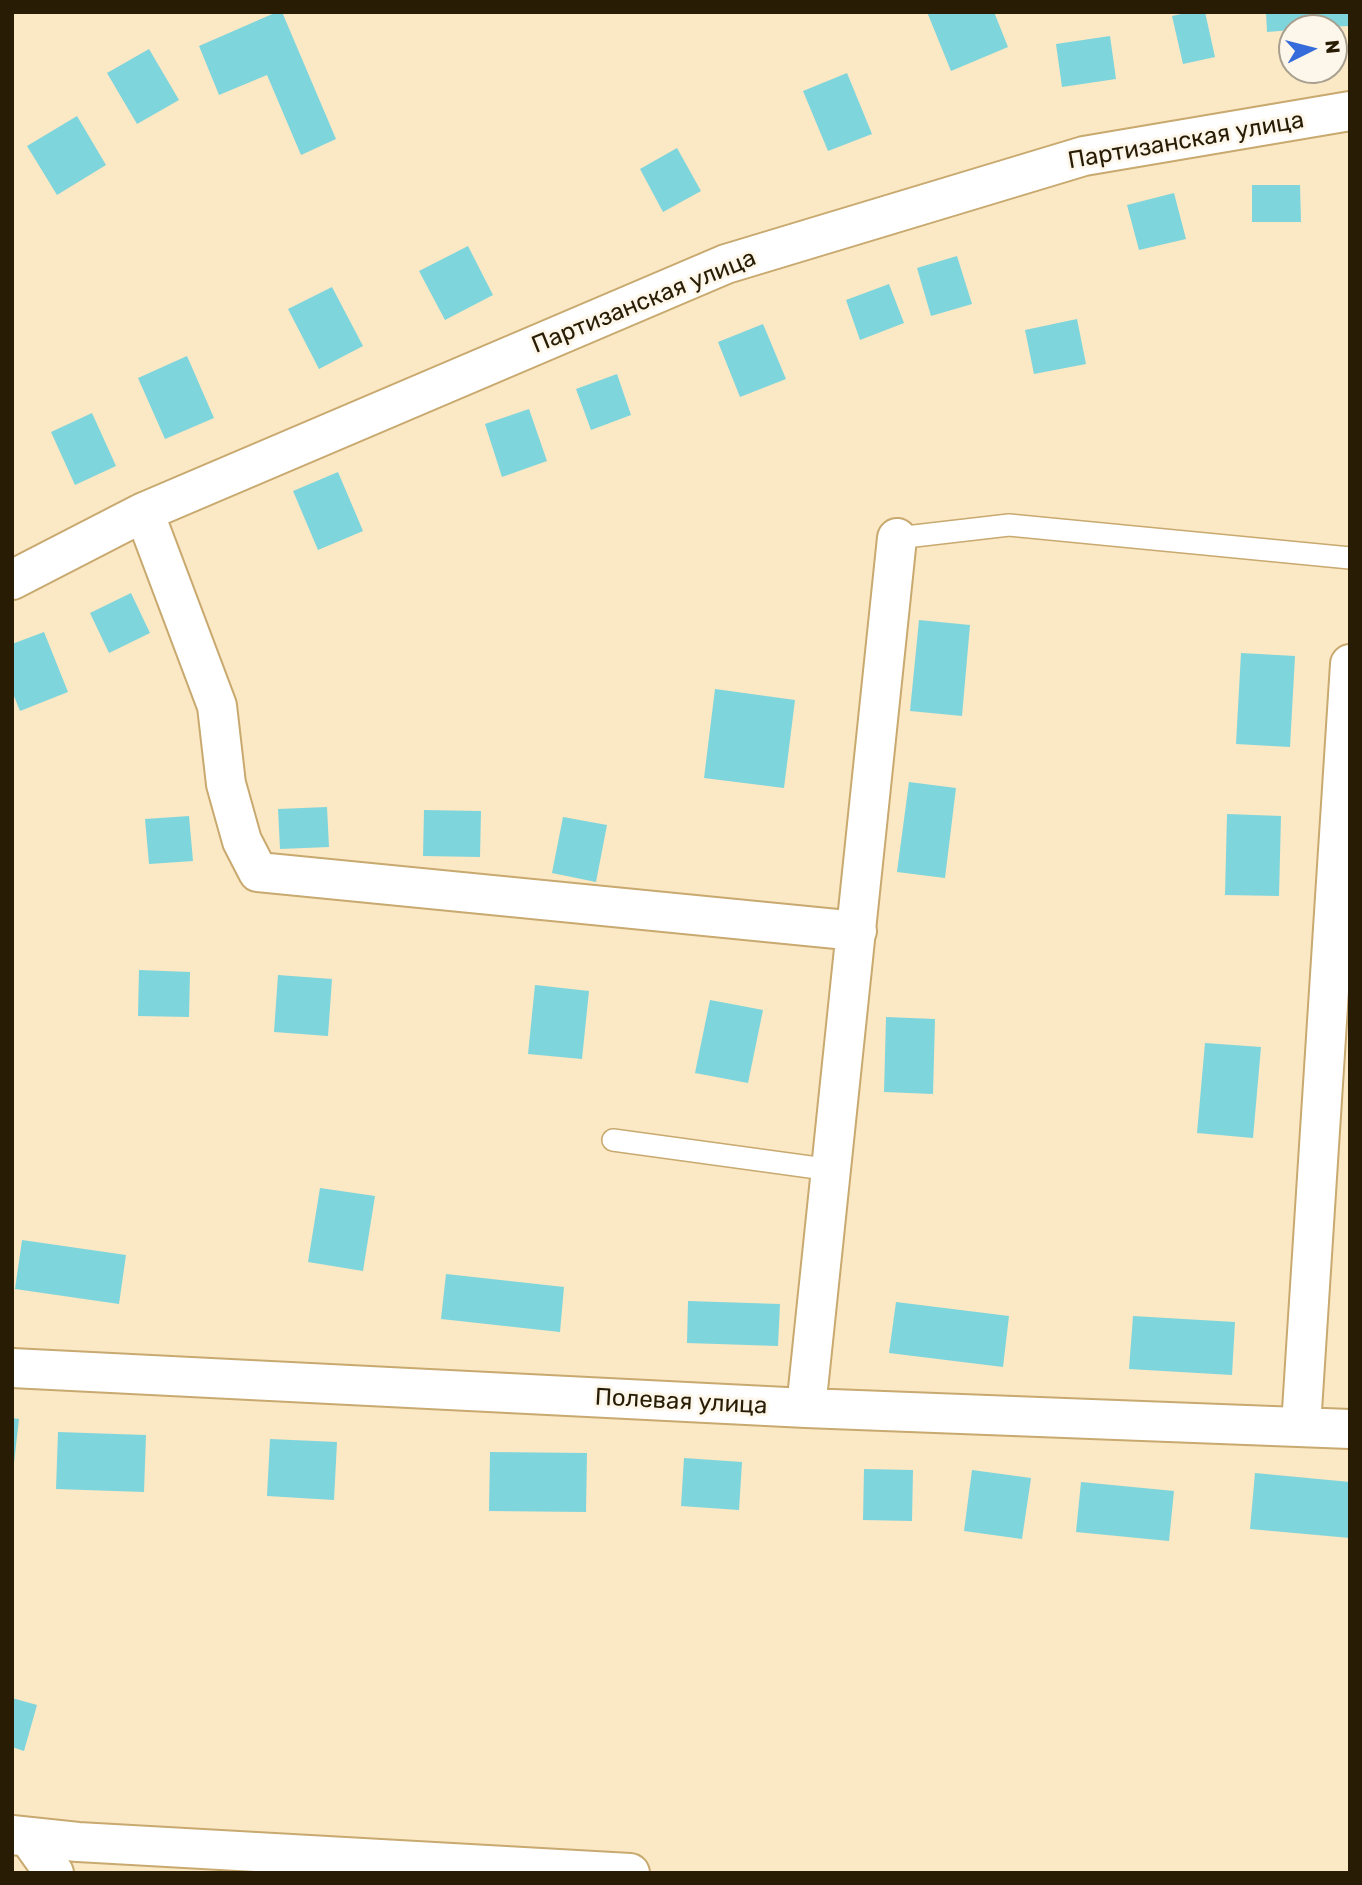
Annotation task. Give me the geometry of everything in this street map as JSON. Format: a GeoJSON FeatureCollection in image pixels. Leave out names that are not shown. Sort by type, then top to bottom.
{"type":"FeatureCollection","features":[{"type":"Feature","properties":{"kind":"street","name":"Партизанская улица"},"geometry":{"type":"LineString","coordinates":[[12,580],[144,512],[726,264],[1084,156],[1350,111]]}},
{"type":"Feature","properties":{"kind":"street"},"geometry":{"type":"LineString","coordinates":[[144,512],[217,706],[226,784],[242,841],[258,872],[857,931]]}},
{"type":"Feature","properties":{"kind":"street"},"geometry":{"type":"LineString","coordinates":[[806,1408],[898,538]]}},
{"type":"Feature","properties":{"kind":"street"},"geometry":{"type":"LineString","coordinates":[[1301,1426],[1350,664]]}},
{"type":"Feature","properties":{"kind":"street","name":"Полевая улица"},"geometry":{"type":"LineString","coordinates":[[12,1368],[806,1408],[1350,1429]]}},
{"type":"Feature","properties":{"kind":"street"},"geometry":{"type":"LineString","coordinates":[[20,1836],[54,1873]]}},
{"type":"Feature","properties":{"kind":"street"},"geometry":{"type":"LineString","coordinates":[[20,1836],[630,1873]]}},
{"type":"Feature","properties":{"kind":"lane"},"geometry":{"type":"LineString","coordinates":[[898,538],[1009,524],[1350,558]]}},
{"type":"Feature","properties":{"kind":"lane"},"geometry":{"type":"LineString","coordinates":[[612,1140],[832,1170]]}},
{"type":"Feature","properties":{"kind":"building"},"geometry":{"type":"Polygon","coordinates":[[[282,12],[336,139],[301,155],[267,75],[219,95],[199,46],[282,12]]]}},
{"type":"Feature","properties":{"kind":"building"},"geometry":{"type":"Polygon","coordinates":[[[927,12],[994,12],[1008,47],[951,71],[927,12]]]}},
{"type":"Feature","properties":{"kind":"building"},"geometry":{"type":"Polygon","coordinates":[[[1205,12],[1215,57],[1183,64],[1172,16],[1205,12]]]}},
{"type":"Feature","properties":{"kind":"building"},"geometry":{"type":"Polygon","coordinates":[[[1266,12],[1350,12],[1348,26],[1348,14],[1278,14],[1278,31],[1267,32],[1266,12]]]}},
{"type":"Feature","properties":{"kind":"building"},"geometry":{"type":"Polygon","coordinates":[[[1110,36],[1116,79],[1062,87],[1056,44],[1110,36]]]}},
{"type":"Feature","properties":{"kind":"building"},"geometry":{"type":"Polygon","coordinates":[[[149,49],[179,100],[137,124],[107,73],[149,49]]]}},
{"type":"Feature","properties":{"kind":"building"},"geometry":{"type":"Polygon","coordinates":[[[847,73],[872,134],[828,151],[803,91],[847,73]]]}},
{"type":"Feature","properties":{"kind":"building"},"geometry":{"type":"Polygon","coordinates":[[[77,116],[106,165],[57,195],[27,146],[77,116]]]}},
{"type":"Feature","properties":{"kind":"building"},"geometry":{"type":"Polygon","coordinates":[[[677,148],[701,191],[663,212],[640,169],[677,148]]]}},
{"type":"Feature","properties":{"kind":"building"},"geometry":{"type":"Polygon","coordinates":[[[1252,185],[1300,185],[1301,222],[1252,222],[1252,185]]]}},
{"type":"Feature","properties":{"kind":"building"},"geometry":{"type":"Polygon","coordinates":[[[1174,193],[1186,239],[1139,250],[1127,205],[1174,193]]]}},
{"type":"Feature","properties":{"kind":"building"},"geometry":{"type":"Polygon","coordinates":[[[468,246],[493,295],[445,320],[419,271],[468,246]]]}},
{"type":"Feature","properties":{"kind":"building"},"geometry":{"type":"Polygon","coordinates":[[[957,256],[972,304],[931,316],[917,268],[957,256]]]}},
{"type":"Feature","properties":{"kind":"building"},"geometry":{"type":"Polygon","coordinates":[[[889,284],[904,323],[860,340],[846,300],[889,284]]]}},
{"type":"Feature","properties":{"kind":"building"},"geometry":{"type":"Polygon","coordinates":[[[332,287],[363,346],[319,369],[288,309],[332,287]]]}},
{"type":"Feature","properties":{"kind":"building"},"geometry":{"type":"Polygon","coordinates":[[[1077,319],[1086,364],[1034,374],[1025,330],[1077,319]]]}},
{"type":"Feature","properties":{"kind":"building"},"geometry":{"type":"Polygon","coordinates":[[[763,324],[786,379],[740,397],[718,342],[763,324]]]}},
{"type":"Feature","properties":{"kind":"building"},"geometry":{"type":"Polygon","coordinates":[[[187,356],[214,418],[165,439],[138,378],[187,356]]]}},
{"type":"Feature","properties":{"kind":"building"},"geometry":{"type":"Polygon","coordinates":[[[617,374],[631,415],[591,430],[576,389],[617,374]]]}},
{"type":"Feature","properties":{"kind":"building"},"geometry":{"type":"Polygon","coordinates":[[[529,409],[547,461],[502,477],[485,424],[529,409]]]}},
{"type":"Feature","properties":{"kind":"building"},"geometry":{"type":"Polygon","coordinates":[[[92,413],[116,466],[75,485],[51,432],[92,413]]]}},
{"type":"Feature","properties":{"kind":"building"},"geometry":{"type":"Polygon","coordinates":[[[338,472],[363,531],[318,550],[293,491],[338,472]]]}},
{"type":"Feature","properties":{"kind":"building"},"geometry":{"type":"Polygon","coordinates":[[[131,593],[150,633],[109,653],[90,613],[131,593]]]}},
{"type":"Feature","properties":{"kind":"building"},"geometry":{"type":"Polygon","coordinates":[[[919,620],[970,625],[962,716],[910,711],[919,620]]]}},
{"type":"Feature","properties":{"kind":"building"},"geometry":{"type":"Polygon","coordinates":[[[44,632],[68,692],[20,711],[12,691],[12,644],[44,632]]]}},
{"type":"Feature","properties":{"kind":"building"},"geometry":{"type":"Polygon","coordinates":[[[1241,653],[1295,656],[1290,747],[1236,744],[1241,653]]]}},
{"type":"Feature","properties":{"kind":"building"},"geometry":{"type":"Polygon","coordinates":[[[715,689],[795,700],[784,788],[704,778],[715,689]]]}},
{"type":"Feature","properties":{"kind":"building"},"geometry":{"type":"Polygon","coordinates":[[[909,782],[956,788],[945,878],[897,872],[909,782]]]}},
{"type":"Feature","properties":{"kind":"building"},"geometry":{"type":"Polygon","coordinates":[[[327,807],[329,847],[280,849],[278,809],[327,807]]]}},
{"type":"Feature","properties":{"kind":"building"},"geometry":{"type":"Polygon","coordinates":[[[424,810],[481,811],[480,857],[423,856],[424,810]]]}},
{"type":"Feature","properties":{"kind":"building"},"geometry":{"type":"Polygon","coordinates":[[[1227,814],[1281,816],[1279,896],[1225,895],[1227,814]]]}},
{"type":"Feature","properties":{"kind":"building"},"geometry":{"type":"Polygon","coordinates":[[[189,816],[193,861],[149,864],[145,819],[189,816]]]}},
{"type":"Feature","properties":{"kind":"building"},"geometry":{"type":"Polygon","coordinates":[[[563,817],[607,825],[596,882],[552,873],[563,817]]]}},
{"type":"Feature","properties":{"kind":"building"},"geometry":{"type":"Polygon","coordinates":[[[139,970],[190,972],[189,1017],[138,1016],[139,970]]]}},
{"type":"Feature","properties":{"kind":"building"},"geometry":{"type":"Polygon","coordinates":[[[278,975],[332,979],[328,1036],[274,1032],[278,975]]]}},
{"type":"Feature","properties":{"kind":"building"},"geometry":{"type":"Polygon","coordinates":[[[535,985],[589,991],[582,1059],[528,1054],[535,985]]]}},
{"type":"Feature","properties":{"kind":"building"},"geometry":{"type":"Polygon","coordinates":[[[710,1000],[763,1010],[748,1083],[695,1073],[710,1000]]]}},
{"type":"Feature","properties":{"kind":"building"},"geometry":{"type":"Polygon","coordinates":[[[886,1017],[935,1019],[933,1094],[884,1092],[886,1017]]]}},
{"type":"Feature","properties":{"kind":"building"},"geometry":{"type":"Polygon","coordinates":[[[1205,1043],[1261,1047],[1253,1138],[1197,1133],[1205,1043]]]}},
{"type":"Feature","properties":{"kind":"building"},"geometry":{"type":"Polygon","coordinates":[[[320,1188],[375,1196],[363,1271],[308,1262],[320,1188]]]}},
{"type":"Feature","properties":{"kind":"building"},"geometry":{"type":"Polygon","coordinates":[[[22,1240],[126,1255],[119,1304],[15,1289],[22,1240]]]}},
{"type":"Feature","properties":{"kind":"building"},"geometry":{"type":"Polygon","coordinates":[[[446,1274],[564,1287],[560,1332],[441,1319],[446,1274]]]}},
{"type":"Feature","properties":{"kind":"building"},"geometry":{"type":"Polygon","coordinates":[[[688,1301],[780,1304],[778,1346],[687,1343],[688,1301]]]}},
{"type":"Feature","properties":{"kind":"building"},"geometry":{"type":"Polygon","coordinates":[[[896,1302],[1009,1316],[1003,1367],[889,1353],[896,1302]]]}},
{"type":"Feature","properties":{"kind":"building"},"geometry":{"type":"Polygon","coordinates":[[[1133,1316],[1235,1322],[1232,1375],[1129,1369],[1133,1316]]]}},
{"type":"Feature","properties":{"kind":"building"},"geometry":{"type":"Polygon","coordinates":[[[12,1418],[19,1419],[14,1463],[12,1463],[12,1418]]]}},
{"type":"Feature","properties":{"kind":"building"},"geometry":{"type":"Polygon","coordinates":[[[58,1432],[146,1435],[144,1492],[56,1489],[58,1432]]]}},
{"type":"Feature","properties":{"kind":"building"},"geometry":{"type":"Polygon","coordinates":[[[270,1439],[337,1442],[334,1500],[267,1496],[270,1439]]]}},
{"type":"Feature","properties":{"kind":"building"},"geometry":{"type":"Polygon","coordinates":[[[490,1452],[587,1453],[586,1512],[489,1511],[490,1452]]]}},
{"type":"Feature","properties":{"kind":"building"},"geometry":{"type":"Polygon","coordinates":[[[684,1458],[742,1462],[739,1510],[681,1506],[684,1458]]]}},
{"type":"Feature","properties":{"kind":"building"},"geometry":{"type":"Polygon","coordinates":[[[864,1469],[913,1470],[912,1521],[863,1520],[864,1469]]]}},
{"type":"Feature","properties":{"kind":"building"},"geometry":{"type":"Polygon","coordinates":[[[972,1470],[1031,1478],[1022,1539],[964,1531],[972,1470]]]}},
{"type":"Feature","properties":{"kind":"building"},"geometry":{"type":"Polygon","coordinates":[[[1255,1473],[1350,1482],[1350,1538],[1250,1529],[1255,1473]]]}},
{"type":"Feature","properties":{"kind":"building"},"geometry":{"type":"Polygon","coordinates":[[[1081,1482],[1174,1491],[1169,1541],[1076,1532],[1081,1482]]]}},
{"type":"Feature","properties":{"kind":"building"},"geometry":{"type":"Polygon","coordinates":[[[12,1698],[37,1705],[24,1751],[12,1747],[12,1698]]]}}]}
